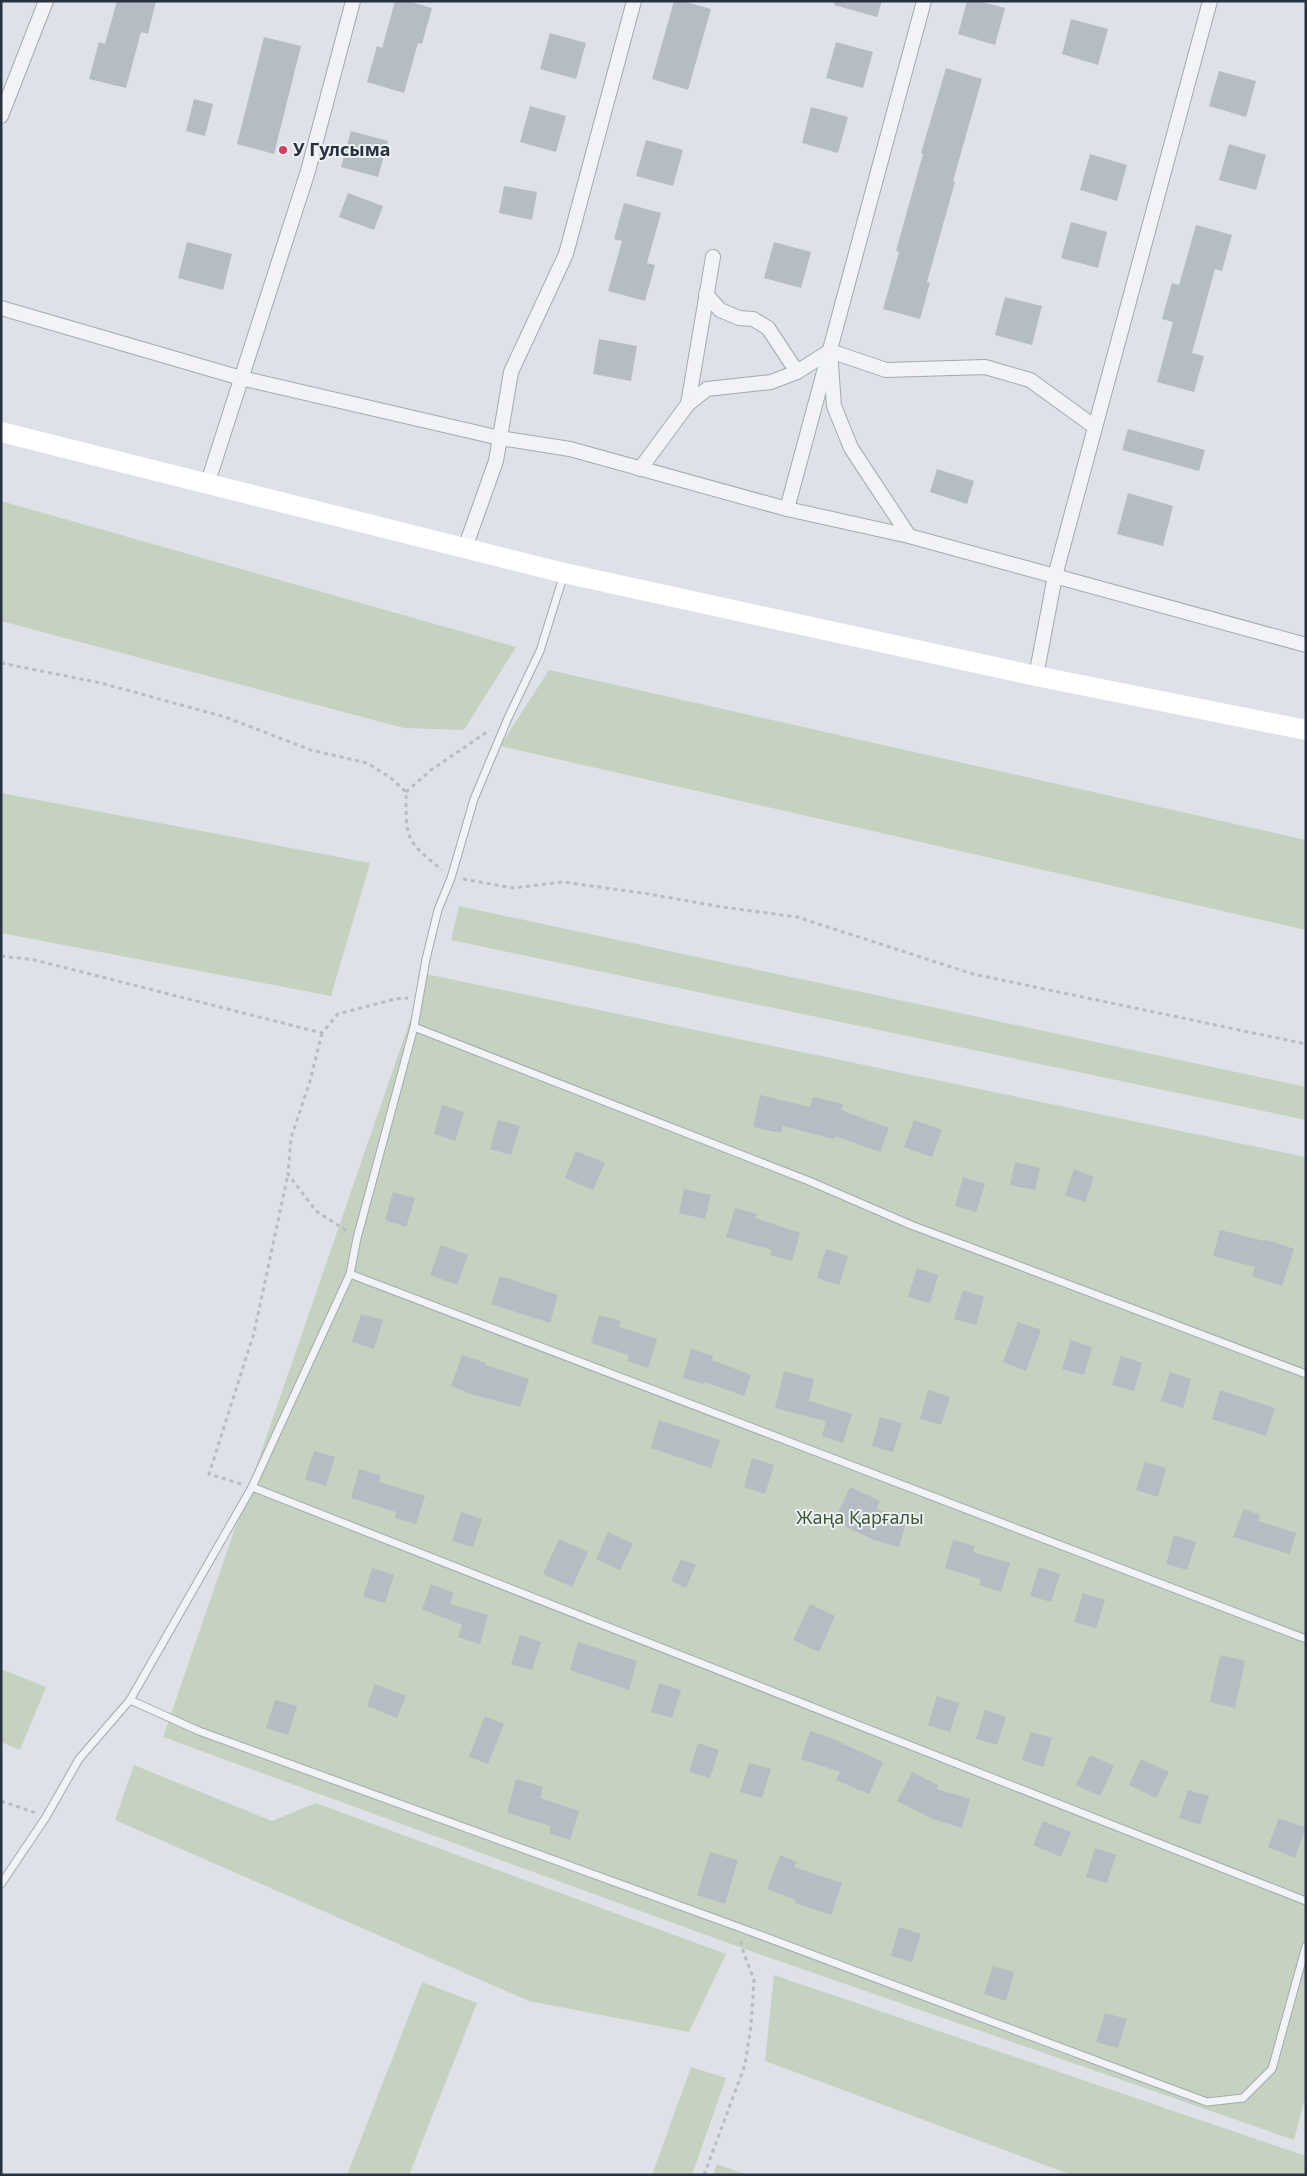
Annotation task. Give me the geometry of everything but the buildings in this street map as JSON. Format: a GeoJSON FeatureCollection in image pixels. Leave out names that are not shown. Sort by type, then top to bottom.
{"type":"FeatureCollection","features":[{"type":"Feature","properties":{"kind":"main road"},"geometry":{"type":"LineString","coordinates":[[1,432],[564,573],[1036,676],[1305,726]]}},
{"type":"Feature","properties":{"kind":"street"},"geometry":{"type":"LineString","coordinates":[[1,116],[46,1]]}},
{"type":"Feature","properties":{"kind":"street"},"geometry":{"type":"LineString","coordinates":[[207,485],[308,170],[353,1]]}},
{"type":"Feature","properties":{"kind":"street"},"geometry":{"type":"LineString","coordinates":[[465,548],[496,461],[511,372],[566,254],[634,1]]}},
{"type":"Feature","properties":{"kind":"street"},"geometry":{"type":"LineString","coordinates":[[787,509],[924,1]]}},
{"type":"Feature","properties":{"kind":"street"},"geometry":{"type":"LineString","coordinates":[[1036,676],[1055,576],[1210,1]]}},
{"type":"Feature","properties":{"kind":"street"},"geometry":{"type":"LineString","coordinates":[[688,404],[713,257]]}},
{"type":"Feature","properties":{"kind":"street"},"geometry":{"type":"LineString","coordinates":[[706,294],[720,310],[739,318],[753,318],[768,328],[797,372]]}},
{"type":"Feature","properties":{"kind":"street"},"geometry":{"type":"LineString","coordinates":[[1,308],[241,378],[500,438],[570,450],[787,509],[909,536],[1306,645]]}},
{"type":"Feature","properties":{"kind":"street"},"geometry":{"type":"LineString","coordinates":[[640,469],[688,404],[707,389],[771,382],[797,372],[830,351]]}},
{"type":"Feature","properties":{"kind":"street"},"geometry":{"type":"LineString","coordinates":[[830,351],[886,370],[985,367],[1030,380],[1096,426]]}},
{"type":"Feature","properties":{"kind":"street"},"geometry":{"type":"LineString","coordinates":[[830,351],[834,406],[851,448],[909,536]]}},
{"type":"Feature","properties":{"kind":"lane"},"geometry":{"type":"LineString","coordinates":[[1,1884],[46,1817],[79,1760],[130,1700],[252,1487],[350,1274],[357,1238],[414,1027],[438,910],[451,878],[474,799],[508,718],[540,651],[564,573]]}},
{"type":"Feature","properties":{"kind":"lane"},"geometry":{"type":"LineString","coordinates":[[414,1027],[809,1181],[911,1225],[1306,1374]]}},
{"type":"Feature","properties":{"kind":"lane"},"geometry":{"type":"LineString","coordinates":[[350,1274],[1306,1639]]}},
{"type":"Feature","properties":{"kind":"lane"},"geometry":{"type":"LineString","coordinates":[[252,1487],[1306,1901]]}},
{"type":"Feature","properties":{"kind":"lane"},"geometry":{"type":"LineString","coordinates":[[130,1700],[199,1731],[741,1928],[1206,2102],[1243,2098],[1272,2069],[1306,1946]]}},
{"type":"Feature","properties":{"kind":"path"},"geometry":{"type":"LineString","coordinates":[[1,663],[101,683],[225,717],[311,750],[367,763],[391,778],[406,792],[406,832],[417,850],[451,878],[513,888],[562,882],[643,892],[722,908],[796,917],[974,974],[1306,1044]]}},
{"type":"Feature","properties":{"kind":"path"},"geometry":{"type":"LineString","coordinates":[[406,792],[431,770],[508,718]]}},
{"type":"Feature","properties":{"kind":"path"},"geometry":{"type":"LineString","coordinates":[[1,956],[35,960],[322,1033]]}},
{"type":"Feature","properties":{"kind":"path"},"geometry":{"type":"LineString","coordinates":[[252,1487],[209,1474],[254,1333],[288,1174],[290,1138],[310,1081],[322,1033],[338,1014],[395,999],[419,997]]}},
{"type":"Feature","properties":{"kind":"path"},"geometry":{"type":"LineString","coordinates":[[288,1174],[316,1210],[357,1238]]}},
{"type":"Feature","properties":{"kind":"path"},"geometry":{"type":"LineString","coordinates":[[1,1801],[46,1817]]}},
{"type":"Feature","properties":{"kind":"path"},"geometry":{"type":"LineString","coordinates":[[704,2175],[745,2065],[751,2026],[754,1980],[742,1948],[741,1928]]}},
{"type":"Feature","properties":{"kind":"green space"},"geometry":{"type":"Polygon","coordinates":[[[1,501],[516,647],[464,730],[404,728],[1,621],[1,501]]]}},
{"type":"Feature","properties":{"kind":"green space"},"geometry":{"type":"Polygon","coordinates":[[[549,670],[1306,840],[1306,930],[500,746],[549,670]]]}},
{"type":"Feature","properties":{"kind":"green space"},"geometry":{"type":"Polygon","coordinates":[[[1,793],[370,863],[331,996],[1,933],[1,793]]]}},
{"type":"Feature","properties":{"kind":"green space"},"geometry":{"type":"Polygon","coordinates":[[[459,906],[1306,1087],[1306,1120],[451,940],[459,906]]]}},
{"type":"Feature","properties":{"kind":"green space","name":"Жаңа Қарғалы"},"geometry":{"type":"Polygon","coordinates":[[[426,974],[1306,1157],[1306,2094],[1294,2140],[742,1948],[163,1737],[426,974]]]}},
{"type":"Feature","properties":{"kind":"green space"},"geometry":{"type":"Polygon","coordinates":[[[1,1669],[46,1687],[20,1750],[1,1742],[1,1669]]]}},
{"type":"Feature","properties":{"kind":"green space"},"geometry":{"type":"Polygon","coordinates":[[[134,1765],[272,1821],[316,1803],[726,1954],[689,2032],[529,2001],[115,1820],[134,1765]]]}},
{"type":"Feature","properties":{"kind":"green space"},"geometry":{"type":"Polygon","coordinates":[[[774,1975],[1306,2156],[1306,2175],[1072,2175],[765,2061],[774,1975]]]}},
{"type":"Feature","properties":{"kind":"green space"},"geometry":{"type":"Polygon","coordinates":[[[422,1982],[477,2003],[409,2175],[347,2175],[422,1982]]]}},
{"type":"Feature","properties":{"kind":"green space"},"geometry":{"type":"Polygon","coordinates":[[[691,2067],[726,2078],[692,2175],[652,2175],[691,2067]]]}},
{"type":"Feature","properties":{"kind":"green space"},"geometry":{"type":"Polygon","coordinates":[[[717,2164],[747,2175],[713,2175],[717,2164]]]}},
{"type":"Feature","properties":{"kind":"place","name":"У Гулсыма"},"geometry":{"type":"Point","coordinates":[283,150]}}]}
